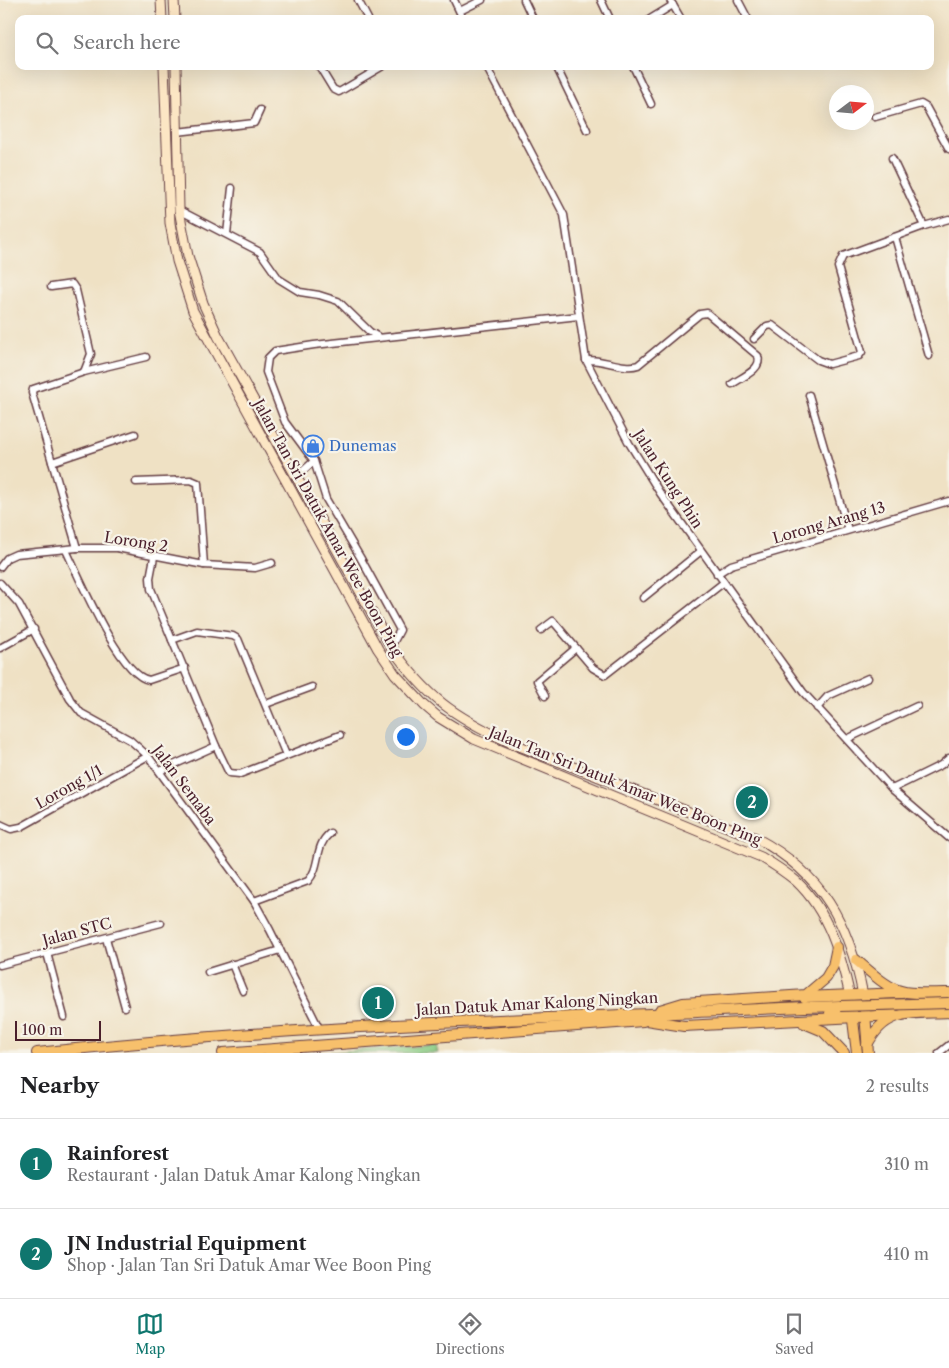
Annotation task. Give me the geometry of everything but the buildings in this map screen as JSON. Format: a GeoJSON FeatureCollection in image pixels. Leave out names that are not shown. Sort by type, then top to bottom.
{"type":"FeatureCollection","features":[{"type":"Feature","properties":{"kind":"highway"},"geometry":{"type":"LineString","coordinates":[[790,998],[806,995],[826,978],[832,966],[837,947]]}},
{"type":"Feature","properties":{"kind":"highway"},"geometry":{"type":"LineString","coordinates":[[856,960],[883,984],[902,993]]}},
{"type":"Feature","properties":{"kind":"highway"},"geometry":{"type":"LineString","coordinates":[[645,1017],[683,1003],[902,993],[949,993]]}},
{"type":"Feature","properties":{"kind":"highway"},"geometry":{"type":"LineString","coordinates":[[863,995],[868,1049]]}},
{"type":"Feature","properties":{"kind":"highway"},"geometry":{"type":"LineString","coordinates":[[850,996],[857,1053]]}},
{"type":"Feature","properties":{"kind":"highway","name":"Jalan Datuk Amar Kalong Ningkan"},"geometry":{"type":"LineString","coordinates":[[223,1053],[645,1017],[949,1003]]}},
{"type":"Feature","properties":{"kind":"highway"},"geometry":{"type":"LineString","coordinates":[[645,1017],[684,1026],[866,1017],[949,1010]]}},
{"type":"Feature","properties":{"kind":"highway","name":"Jalan Datuk Amar Kalong Ningkan"},"geometry":{"type":"LineString","coordinates":[[37,1053],[147,1042],[544,1017],[645,1017],[949,1010]]}},
{"type":"Feature","properties":{"kind":"highway"},"geometry":{"type":"LineString","coordinates":[[868,1049],[877,1030],[895,1015]]}},
{"type":"Feature","properties":{"kind":"highway"},"geometry":{"type":"LineString","coordinates":[[793,1020],[812,1025],[823,1031],[844,1053]]}},
{"type":"Feature","properties":{"kind":"highway"},"geometry":{"type":"LineString","coordinates":[[103,1053],[109,1049],[147,1042]]}},
{"type":"Feature","properties":{"kind":"main road"},"geometry":{"type":"LineString","coordinates":[[161,0],[162,15]]}},
{"type":"Feature","properties":{"kind":"main road"},"geometry":{"type":"LineString","coordinates":[[174,0],[175,15]]}},
{"type":"Feature","properties":{"kind":"main road","name":"Jalan Tan Sri Datuk Amar Wee Boon Ping"},"geometry":{"type":"LineString","coordinates":[[164,70],[170,223],[177,261],[193,311],[378,649],[395,674],[409,691],[438,717],[492,748],[761,857],[796,882],[810,898],[825,922],[837,947],[850,996]]}},
{"type":"Feature","properties":{"kind":"main road","name":"Jalan Tan Sri Datuk Amar Wee Boon Ping"},"geometry":{"type":"LineString","coordinates":[[176,70],[179,210],[188,256],[203,303],[218,336],[298,476],[391,646],[420,685],[442,705],[471,724],[509,742],[756,838],[780,851],[797,865],[823,894],[848,936],[856,960],[863,995]]}},
{"type":"Feature","properties":{"kind":"street"},"geometry":{"type":"LineString","coordinates":[[358,0],[366,15]]}},
{"type":"Feature","properties":{"kind":"street"},"geometry":{"type":"LineString","coordinates":[[454,0],[462,15]]}},
{"type":"Feature","properties":{"kind":"street"},"geometry":{"type":"LineString","coordinates":[[460,11],[482,0]]}},
{"type":"Feature","properties":{"kind":"street"},"geometry":{"type":"LineString","coordinates":[[524,0],[531,15]]}},
{"type":"Feature","properties":{"kind":"street"},"geometry":{"type":"LineString","coordinates":[[601,0],[608,15]]}},
{"type":"Feature","properties":{"kind":"street"},"geometry":{"type":"LineString","coordinates":[[738,0],[746,15]]}},
{"type":"Feature","properties":{"kind":"street"},"geometry":{"type":"LineString","coordinates":[[655,15],[672,2],[678,15]]}},
{"type":"Feature","properties":{"kind":"street"},"geometry":{"type":"LineString","coordinates":[[321,70],[333,89],[339,92],[376,70]]}},
{"type":"Feature","properties":{"kind":"street","name":"Jalan Kung Phin"},"geometry":{"type":"LineString","coordinates":[[488,70],[532,159],[564,216],[586,360],[629,443],[660,493],[776,658],[817,708],[892,789],[949,838]]}},
{"type":"Feature","properties":{"kind":"street"},"geometry":{"type":"LineString","coordinates":[[558,70],[587,130]]}},
{"type":"Feature","properties":{"kind":"street"},"geometry":{"type":"LineString","coordinates":[[635,70],[651,104]]}},
{"type":"Feature","properties":{"kind":"street"},"geometry":{"type":"LineString","coordinates":[[875,117],[921,104],[926,107],[949,149]]}},
{"type":"Feature","properties":{"kind":"street"},"geometry":{"type":"LineString","coordinates":[[177,132],[254,123],[260,110]]}},
{"type":"Feature","properties":{"kind":"street"},"geometry":{"type":"LineString","coordinates":[[892,158],[924,226]]}},
{"type":"Feature","properties":{"kind":"street"},"geometry":{"type":"LineString","coordinates":[[228,234],[232,188]]}},
{"type":"Feature","properties":{"kind":"street"},"geometry":{"type":"LineString","coordinates":[[179,210],[260,252],[279,279],[300,292],[338,301],[370,332],[378,337]]}},
{"type":"Feature","properties":{"kind":"street"},"geometry":{"type":"LineString","coordinates":[[754,339],[767,326],[772,325],[818,360],[829,364],[861,355],[838,267],[843,256],[924,226],[949,219]]}},
{"type":"Feature","properties":{"kind":"street"},"geometry":{"type":"LineString","coordinates":[[895,237],[929,356]]}},
{"type":"Feature","properties":{"kind":"street"},"geometry":{"type":"LineString","coordinates":[[51,287],[72,284],[76,290],[91,354],[84,372]]}},
{"type":"Feature","properties":{"kind":"street"},"geometry":{"type":"LineString","coordinates":[[586,360],[600,359],[632,367],[638,365],[700,314],[707,313],[758,356],[760,361],[759,366],[732,384]]}},
{"type":"Feature","properties":{"kind":"street"},"geometry":{"type":"LineString","coordinates":[[391,646],[400,630],[360,556],[326,499],[314,461],[284,422],[266,372],[268,358],[275,351],[378,337],[579,316]]}},
{"type":"Feature","properties":{"kind":"street"},"geometry":{"type":"LineString","coordinates":[[78,548],[32,392],[33,389],[84,372],[146,357]]}},
{"type":"Feature","properties":{"kind":"street"},"geometry":{"type":"LineString","coordinates":[[809,395],[848,530]]}},
{"type":"Feature","properties":{"kind":"street"},"geometry":{"type":"LineString","coordinates":[[52,462],[135,434]]}},
{"type":"Feature","properties":{"kind":"street"},"geometry":{"type":"LineString","coordinates":[[298,476],[314,461]]}},
{"type":"Feature","properties":{"kind":"street"},"geometry":{"type":"LineString","coordinates":[[136,482],[191,480],[198,483],[204,565]]}},
{"type":"Feature","properties":{"kind":"street","name":"Lorong Arang 13"},"geometry":{"type":"LineString","coordinates":[[717,574],[739,562],[949,501]]}},
{"type":"Feature","properties":{"kind":"street","name":"Lorong 2"},"geometry":{"type":"LineString","coordinates":[[0,567],[7,558],[16,554],[78,548],[117,548],[154,557],[204,565],[255,568],[272,564]]}},
{"type":"Feature","properties":{"kind":"street"},"geometry":{"type":"LineString","coordinates":[[66,550],[110,640],[137,675],[149,680],[184,668]]}},
{"type":"Feature","properties":{"kind":"street"},"geometry":{"type":"LineString","coordinates":[[643,598],[701,551]]}},
{"type":"Feature","properties":{"kind":"street"},"geometry":{"type":"LineString","coordinates":[[154,557],[150,578],[151,589],[216,746],[226,767],[234,775],[340,735]]}},
{"type":"Feature","properties":{"kind":"street","name":"Jalan Semaba"},"geometry":{"type":"LineString","coordinates":[[0,583],[19,604],[70,699],[81,713],[130,740],[148,756],[254,902],[320,1030]]}},
{"type":"Feature","properties":{"kind":"street"},"geometry":{"type":"LineString","coordinates":[[541,630],[553,621],[593,668],[605,675],[722,583]]}},
{"type":"Feature","properties":{"kind":"street"},"geometry":{"type":"LineString","coordinates":[[0,648],[34,629]]}},
{"type":"Feature","properties":{"kind":"street"},"geometry":{"type":"LineString","coordinates":[[172,640],[197,631],[233,636],[238,639],[286,754]]}},
{"type":"Feature","properties":{"kind":"street"},"geometry":{"type":"LineString","coordinates":[[545,696],[537,681],[576,648]]}},
{"type":"Feature","properties":{"kind":"street"},"geometry":{"type":"LineString","coordinates":[[817,708],[828,696],[868,678]]}},
{"type":"Feature","properties":{"kind":"street"},"geometry":{"type":"LineString","coordinates":[[266,704],[312,687]]}},
{"type":"Feature","properties":{"kind":"street"},"geometry":{"type":"LineString","coordinates":[[847,739],[917,706]]}},
{"type":"Feature","properties":{"kind":"street"},"geometry":{"type":"LineString","coordinates":[[160,771],[216,746]]}},
{"type":"Feature","properties":{"kind":"street","name":"Lorong 1/1"},"geometry":{"type":"LineString","coordinates":[[0,824],[11,829],[21,827],[148,756]]}},
{"type":"Feature","properties":{"kind":"street"},"geometry":{"type":"LineString","coordinates":[[892,789],[941,765],[949,758]]}},
{"type":"Feature","properties":{"kind":"street"},"geometry":{"type":"LineString","coordinates":[[254,902],[308,881],[314,874],[318,850],[330,833]]}},
{"type":"Feature","properties":{"kind":"street","name":"Jalan STC"},"geometry":{"type":"LineString","coordinates":[[0,965],[161,923]]}},
{"type":"Feature","properties":{"kind":"street"},"geometry":{"type":"LineString","coordinates":[[106,938],[124,1007]]}},
{"type":"Feature","properties":{"kind":"street"},"geometry":{"type":"LineString","coordinates":[[208,972],[280,950]]}},
{"type":"Feature","properties":{"kind":"street"},"geometry":{"type":"LineString","coordinates":[[47,953],[64,1017]]}},
{"type":"Feature","properties":{"kind":"street"},"geometry":{"type":"LineString","coordinates":[[232,964],[243,991]]}},
{"type":"Feature","properties":{"kind":"street"},"geometry":{"type":"LineString","coordinates":[[939,1053],[949,1045]]}},
{"type":"Feature","properties":{"kind":"green space"},"geometry":{"type":"Polygon","coordinates":[[[436,1045],[438,1053],[313,1053],[436,1045]]]}},
{"type":"Feature","properties":{"kind":"place","name":"Dunemas"},"geometry":{"type":"Point","coordinates":[313,446]}},
{"type":"Feature","properties":{"kind":"place","name":"JN Industrial Equipment"},"geometry":{"type":"Point","coordinates":[752,802]}},
{"type":"Feature","properties":{"kind":"place","name":"Rainforest"},"geometry":{"type":"Point","coordinates":[378,1003]}}]}
